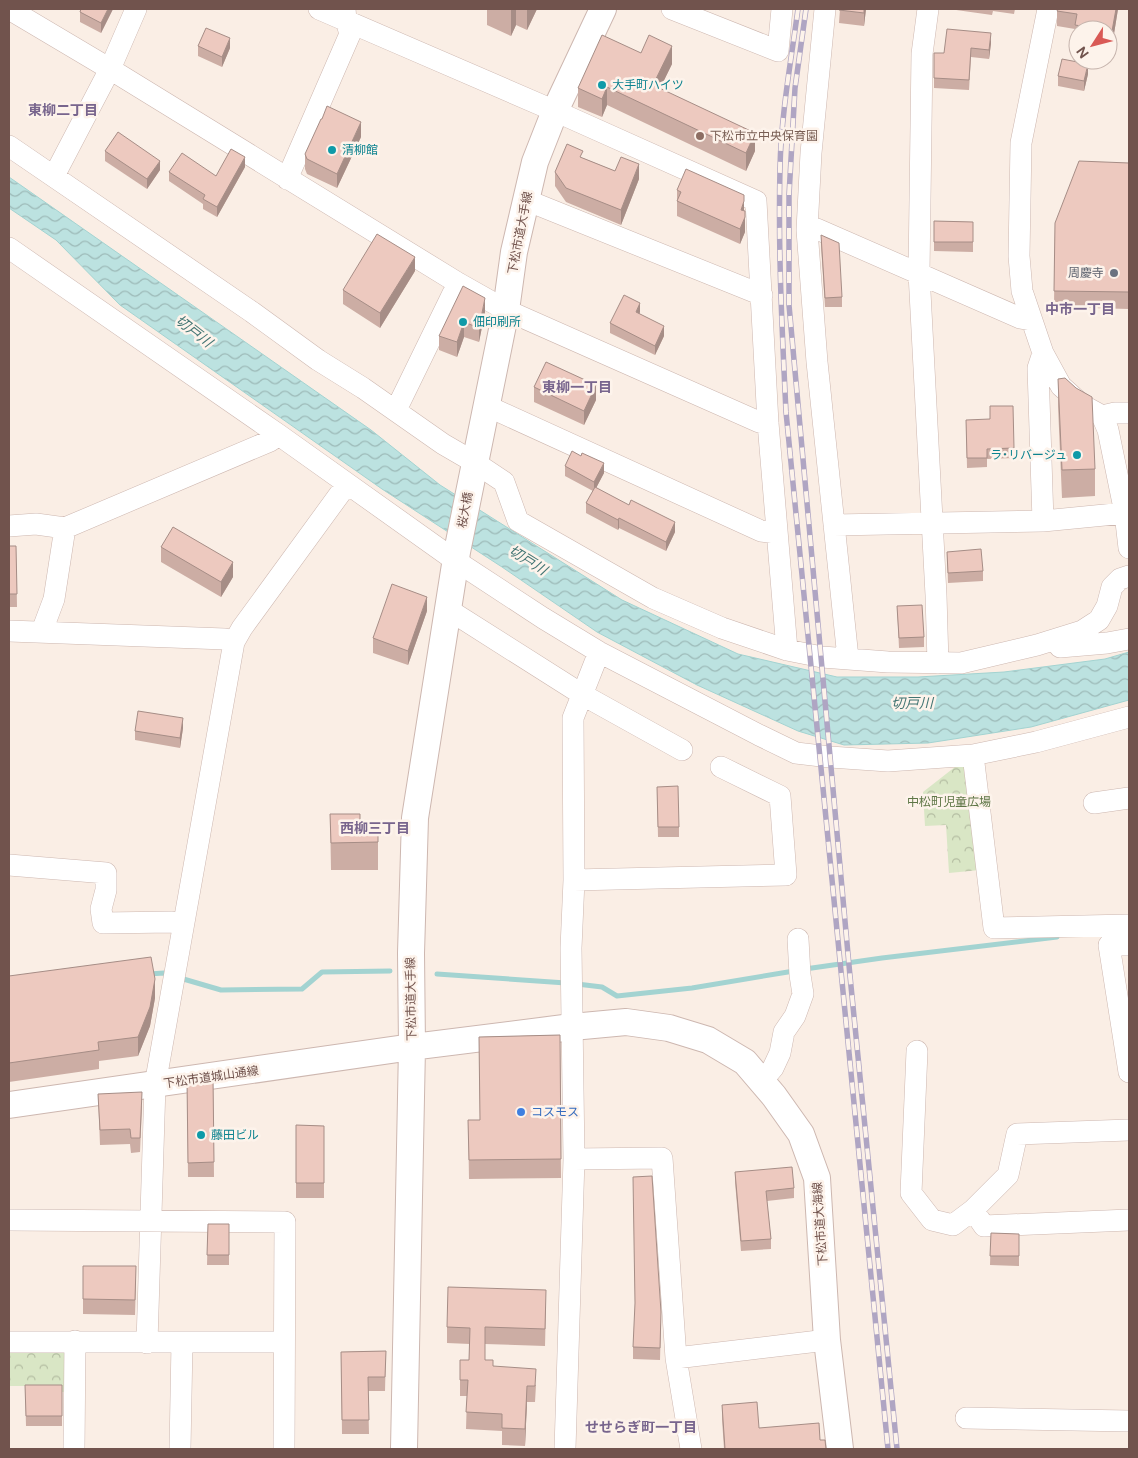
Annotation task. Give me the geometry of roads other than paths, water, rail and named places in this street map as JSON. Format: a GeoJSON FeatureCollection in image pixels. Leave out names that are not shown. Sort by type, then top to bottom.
{"type":"FeatureCollection","features":[{"type":"Feature","properties":{"kind":"street"},"geometry":{"type":"LineString","coordinates":[[54,176],[110,69],[136,9]]}},
{"type":"Feature","properties":{"kind":"street"},"geometry":{"type":"LineString","coordinates":[[319,9],[345,14],[756,201],[768,423],[787,650]]}},
{"type":"Feature","properties":{"kind":"street","name":"下松市道大手線"},"geometry":{"type":"LineString","coordinates":[[473,465],[487,406],[506,310],[514,252],[534,162],[555,111],[603,9]]}},
{"type":"Feature","properties":{"kind":"street"},"geometry":{"type":"LineString","coordinates":[[672,9],[778,52],[782,9]]}},
{"type":"Feature","properties":{"kind":"street"},"geometry":{"type":"LineString","coordinates":[[825,9],[811,152],[807,230],[817,362],[848,658]]}},
{"type":"Feature","properties":{"kind":"street"},"geometry":{"type":"LineString","coordinates":[[928,9],[922,54],[919,273],[938,663]]}},
{"type":"Feature","properties":{"kind":"street"},"geometry":{"type":"LineString","coordinates":[[1048,9],[1021,143],[1019,256],[1022,290],[1043,353],[1061,386],[1082,405],[1102,416],[1108,430],[1125,513],[1129,548]]}},
{"type":"Feature","properties":{"kind":"street"},"geometry":{"type":"LineString","coordinates":[[9,10],[110,69],[458,283],[506,310],[758,422],[768,423]]}},
{"type":"Feature","properties":{"kind":"street"},"geometry":{"type":"LineString","coordinates":[[288,179],[350,34],[345,14]]}},
{"type":"Feature","properties":{"kind":"street"},"geometry":{"type":"LineString","coordinates":[[9,146],[252,312],[318,360],[396,410],[473,465],[504,482],[518,521],[653,598],[722,628],[787,650],[822,656],[888,662],[960,663],[1037,646],[1082,631],[1099,620],[1112,587],[1120,579],[1129,576]]}},
{"type":"Feature","properties":{"kind":"street"},"geometry":{"type":"LineString","coordinates":[[526,200],[762,295]]}},
{"type":"Feature","properties":{"kind":"street"},"geometry":{"type":"LineString","coordinates":[[807,230],[817,230],[1020,318],[1031,320]]}},
{"type":"Feature","properties":{"kind":"street"},"geometry":{"type":"LineString","coordinates":[[9,248],[347,484],[457,556],[542,618],[600,652],[796,753],[888,761],[973,755],[1036,742],[1129,717]]}},
{"type":"Feature","properties":{"kind":"street"},"geometry":{"type":"LineString","coordinates":[[396,410],[458,283]]}},
{"type":"Feature","properties":{"kind":"street"},"geometry":{"type":"LineString","coordinates":[[1043,353],[1038,368],[1043,521]]}},
{"type":"Feature","properties":{"kind":"street"},"geometry":{"type":"LineString","coordinates":[[487,406],[761,531],[776,532]]}},
{"type":"Feature","properties":{"kind":"street"},"geometry":{"type":"LineString","coordinates":[[1102,416],[1114,413],[1129,413]]}},
{"type":"Feature","properties":{"kind":"street"},"geometry":{"type":"LineString","coordinates":[[9,526],[36,524],[65,528],[270,441],[279,435]]}},
{"type":"Feature","properties":{"kind":"street","name":"桜大橋"},"geometry":{"type":"LineString","coordinates":[[457,556],[473,465]]}},
{"type":"Feature","properties":{"kind":"street"},"geometry":{"type":"LineString","coordinates":[[147,1343],[155,1086],[234,642],[242,628],[347,484]]}},
{"type":"Feature","properties":{"kind":"street"},"geometry":{"type":"LineString","coordinates":[[834,525],[1043,521],[1125,513]]}},
{"type":"Feature","properties":{"kind":"street"},"geometry":{"type":"LineString","coordinates":[[44,631],[54,599],[65,528]]}},
{"type":"Feature","properties":{"kind":"street","name":"下松市道大手線"},"geometry":{"type":"LineString","coordinates":[[404,1449],[412,1047],[411,953],[415,818],[457,556]]}},
{"type":"Feature","properties":{"kind":"street"},"geometry":{"type":"LineString","coordinates":[[449,610],[583,695],[682,750]]}},
{"type":"Feature","properties":{"kind":"street"},"geometry":{"type":"LineString","coordinates":[[9,631],[225,639],[234,642]]}},
{"type":"Feature","properties":{"kind":"street"},"geometry":{"type":"LineString","coordinates":[[1037,646],[1046,648],[1107,644],[1129,638]]}},
{"type":"Feature","properties":{"kind":"street"},"geometry":{"type":"LineString","coordinates":[[564,1449],[574,1159],[571,948],[574,880],[573,718],[600,652]]}},
{"type":"Feature","properties":{"kind":"street"},"geometry":{"type":"LineString","coordinates":[[973,755],[994,928],[1129,925]]}},
{"type":"Feature","properties":{"kind":"street"},"geometry":{"type":"LineString","coordinates":[[574,880],[786,875],[780,796],[721,767]]}},
{"type":"Feature","properties":{"kind":"street"},"geometry":{"type":"LineString","coordinates":[[1094,803],[1129,798]]}},
{"type":"Feature","properties":{"kind":"street"},"geometry":{"type":"LineString","coordinates":[[9,865],[106,873],[106,890],[100,908],[102,923],[172,922],[183,924]]}},
{"type":"Feature","properties":{"kind":"street"},"geometry":{"type":"LineString","coordinates":[[762,1081],[773,1068],[780,1053],[784,1032],[795,1016],[803,994],[798,938]]}},
{"type":"Feature","properties":{"kind":"street"},"geometry":{"type":"LineString","coordinates":[[1129,945],[1109,945],[1129,1072]]}},
{"type":"Feature","properties":{"kind":"street","name":"下松市道大海線"},"geometry":{"type":"LineString","coordinates":[[412,1047],[626,1022],[669,1028],[708,1040],[745,1062],[774,1096],[801,1134],[818,1178],[827,1340],[840,1449]]}},
{"type":"Feature","properties":{"kind":"street","name":"下松市道城山通線"},"geometry":{"type":"LineString","coordinates":[[9,1105],[155,1086],[412,1047]]}},
{"type":"Feature","properties":{"kind":"street"},"geometry":{"type":"LineString","coordinates":[[917,1051],[911,1193],[932,1220],[953,1225],[973,1210],[1008,1175],[1017,1134],[1129,1130]]}},
{"type":"Feature","properties":{"kind":"street"},"geometry":{"type":"LineString","coordinates":[[574,1159],[662,1158],[676,1358],[691,1449]]}},
{"type":"Feature","properties":{"kind":"street"},"geometry":{"type":"LineString","coordinates":[[973,1210],[984,1226],[1129,1220]]}},
{"type":"Feature","properties":{"kind":"street"},"geometry":{"type":"LineString","coordinates":[[9,1220],[285,1222],[284,1449]]}},
{"type":"Feature","properties":{"kind":"street"},"geometry":{"type":"LineString","coordinates":[[676,1358],[827,1340]]}},
{"type":"Feature","properties":{"kind":"street"},"geometry":{"type":"LineString","coordinates":[[9,1342],[76,1341],[182,1344],[284,1342]]}},
{"type":"Feature","properties":{"kind":"street"},"geometry":{"type":"LineString","coordinates":[[74,1449],[76,1341]]}},
{"type":"Feature","properties":{"kind":"street"},"geometry":{"type":"LineString","coordinates":[[180,1449],[182,1344]]}},
{"type":"Feature","properties":{"kind":"street"},"geometry":{"type":"LineString","coordinates":[[966,1418],[1129,1421]]}},
{"type":"Feature","properties":{"kind":"water","name":"切戸川"},"geometry":{"type":"Polygon","coordinates":[[[9,177],[371,430],[440,485],[622,600],[738,654],[837,677],[918,677],[1004,672],[1105,659],[1129,652],[1129,700],[1031,727],[928,743],[844,745],[798,731],[697,685],[597,632],[502,567],[382,489],[120,305],[56,240],[9,208],[9,177]]]}},
{"type":"Feature","properties":{"kind":"waterway"},"geometry":{"type":"LineString","coordinates":[[805,969],[1057,937]]}},
{"type":"Feature","properties":{"kind":"waterway"},"geometry":{"type":"LineString","coordinates":[[180,978],[221,990],[302,989],[322,972],[390,971]]}},
{"type":"Feature","properties":{"kind":"waterway"},"geometry":{"type":"LineString","coordinates":[[577,984],[602,987],[617,996],[692,988],[794,971]]}},
{"type":"Feature","properties":{"kind":"waterway"},"geometry":{"type":"LineString","coordinates":[[149,974],[164,973],[170,975]]}},
{"type":"Feature","properties":{"kind":"waterway"},"geometry":{"type":"LineString","coordinates":[[437,974],[566,983]]}},
{"type":"Feature","properties":{"kind":"railway"},"geometry":{"type":"LineString","coordinates":[[798,9],[784,108],[780,168],[780,259],[786,412],[888,1449]]}},
{"type":"Feature","properties":{"kind":"railway"},"geometry":{"type":"LineString","coordinates":[[806,9],[795,88],[789,195],[789,305],[850,976],[897,1449]]}},
{"type":"Feature","properties":{"kind":"place","name":"大手町ハイツ"},"geometry":{"type":"Point","coordinates":[602,85]}},
{"type":"Feature","properties":{"kind":"place","name":"下松市立中央保育園"},"geometry":{"type":"Point","coordinates":[700,136]}},
{"type":"Feature","properties":{"kind":"place","name":"清柳館"},"geometry":{"type":"Point","coordinates":[332,150]}},
{"type":"Feature","properties":{"kind":"place","name":"周慶寺"},"geometry":{"type":"Point","coordinates":[1114,273]}},
{"type":"Feature","properties":{"kind":"place","name":"佃印刷所"},"geometry":{"type":"Point","coordinates":[463,322]}},
{"type":"Feature","properties":{"kind":"place","name":"ラ･リバージュ"},"geometry":{"type":"Point","coordinates":[1077,455]}},
{"type":"Feature","properties":{"kind":"place","name":"コスモス"},"geometry":{"type":"Point","coordinates":[521,1112]}},
{"type":"Feature","properties":{"kind":"place","name":"藤田ビル"},"geometry":{"type":"Point","coordinates":[201,1135]}},
{"type":"Feature","properties":{"kind":"district","name":"東柳二丁目"},"geometry":{"type":"Point","coordinates":[63,110]}},
{"type":"Feature","properties":{"kind":"district","name":"中市一丁目"},"geometry":{"type":"Point","coordinates":[1080,309]}},
{"type":"Feature","properties":{"kind":"district","name":"東柳一丁目"},"geometry":{"type":"Point","coordinates":[577,387]}},
{"type":"Feature","properties":{"kind":"district","name":"西柳三丁目"},"geometry":{"type":"Point","coordinates":[375,828]}},
{"type":"Feature","properties":{"kind":"district","name":"せせらぎ町一丁目"},"geometry":{"type":"Point","coordinates":[641,1427]}},
{"type":"Feature","properties":{"kind":"park label","name":"中松町児童広場"},"geometry":{"type":"Point","coordinates":[949,802]}}]}
